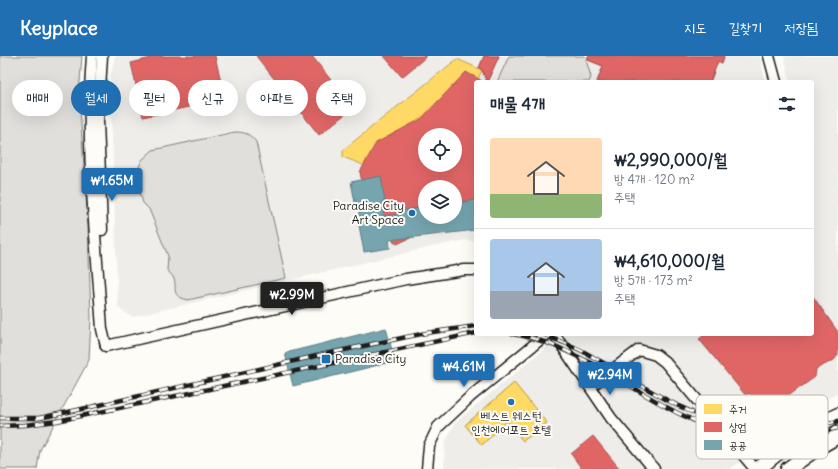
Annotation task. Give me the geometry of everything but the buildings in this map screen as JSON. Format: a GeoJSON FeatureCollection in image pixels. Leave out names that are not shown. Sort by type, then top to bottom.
{"type":"FeatureCollection","features":[{"type":"Feature","properties":{"kind":"street"},"geometry":{"type":"LineString","coordinates":[[92,56],[89,93],[92,194],[102,329],[106,346]]}},
{"type":"Feature","properties":{"kind":"street"},"geometry":{"type":"LineString","coordinates":[[102,56],[98,121],[108,328],[106,346]]}},
{"type":"Feature","properties":{"kind":"street"},"geometry":{"type":"LineString","coordinates":[[770,56],[776,80]]}},
{"type":"Feature","properties":{"kind":"street"},"geometry":{"type":"LineString","coordinates":[[106,346],[406,279],[464,270],[474,270]]}},
{"type":"Feature","properties":{"kind":"street"},"geometry":{"type":"LineString","coordinates":[[427,469],[429,446],[438,427],[459,406],[545,336]]}},
{"type":"Feature","properties":{"kind":"street"},"geometry":{"type":"LineString","coordinates":[[555,336],[591,386],[611,418],[654,469]]}},
{"type":"Feature","properties":{"kind":"street"},"geometry":{"type":"LineString","coordinates":[[591,386],[638,350],[656,355],[665,362],[696,398]]}},
{"type":"Feature","properties":{"kind":"street"},"geometry":{"type":"LineString","coordinates":[[828,420],[838,415]]}},
{"type":"Feature","properties":{"kind":"street"},"geometry":{"type":"LineString","coordinates":[[828,442],[838,436]]}},
{"type":"Feature","properties":{"kind":"street"},"geometry":{"type":"LineString","coordinates":[[748,459],[757,469],[770,459]]}},
{"type":"Feature","properties":{"kind":"street"},"geometry":{"type":"LineString","coordinates":[[788,469],[802,459]]}},
{"type":"Feature","properties":{"kind":"shaded area"},"geometry":{"type":"Polygon","coordinates":[[[0,56],[82,56],[80,80],[71,80],[71,116],[80,116],[88,226],[91,318],[89,360],[40,450],[37,469],[0,469],[0,56]]]}},
{"type":"Feature","properties":{"kind":"shaded area"},"geometry":{"type":"Polygon","coordinates":[[[115,56],[760,56],[765,80],[474,80],[474,242],[466,240],[431,247],[132,317],[118,308],[111,116],[121,116],[121,80],[110,80],[115,56]]]}},
{"type":"Feature","properties":{"kind":"shaded area"},"geometry":{"type":"Polygon","coordinates":[[[509,56],[585,56],[591,77],[590,80],[498,80],[509,56]]]}},
{"type":"Feature","properties":{"kind":"shaded area"},"geometry":{"type":"Polygon","coordinates":[[[784,56],[838,56],[838,392],[828,399],[828,395],[696,395],[696,459],[744,459],[730,469],[444,469],[445,442],[455,423],[560,336],[814,336],[814,80],[790,80],[784,56]]]}},
{"type":"Feature","properties":{"kind":"shaded area"},"geometry":{"type":"Polygon","coordinates":[[[235,132],[247,134],[256,142],[286,278],[188,300],[178,296],[175,291],[175,281],[173,276],[167,270],[168,256],[149,209],[143,203],[136,179],[138,169],[142,160],[153,150],[235,132]]]}},
{"type":"Feature","properties":{"kind":"railway"},"geometry":{"type":"LineString","coordinates":[[0,418],[39,418],[325,354],[426,333],[474,326]]}},
{"type":"Feature","properties":{"kind":"railway"},"geometry":{"type":"LineString","coordinates":[[0,426],[57,421],[474,333]]}},
{"type":"Feature","properties":{"kind":"railway"},"geometry":{"type":"LineString","coordinates":[[524,336],[569,352],[602,369],[665,406],[696,421]]}},
{"type":"Feature","properties":{"kind":"railway"},"geometry":{"type":"LineString","coordinates":[[547,336],[581,350],[657,395],[696,414]]}},
{"type":"Feature","properties":{"kind":"railway"},"geometry":{"type":"LineString","coordinates":[[828,423],[838,421]]}},
{"type":"Feature","properties":{"kind":"railway"},"geometry":{"type":"LineString","coordinates":[[828,430],[838,428]]}},
{"type":"Feature","properties":{"kind":"place","name":"Paradise City Art Space"},"geometry":{"type":"Point","coordinates":[412,213]}},
{"type":"Feature","properties":{"kind":"place","name":"Paradise City"},"geometry":{"type":"Point","coordinates":[326,359]}},
{"type":"Feature","properties":{"kind":"place","name":"베스트 웨스턴 인천에어포트 호텔"},"geometry":{"type":"Point","coordinates":[511,402]}}]}
